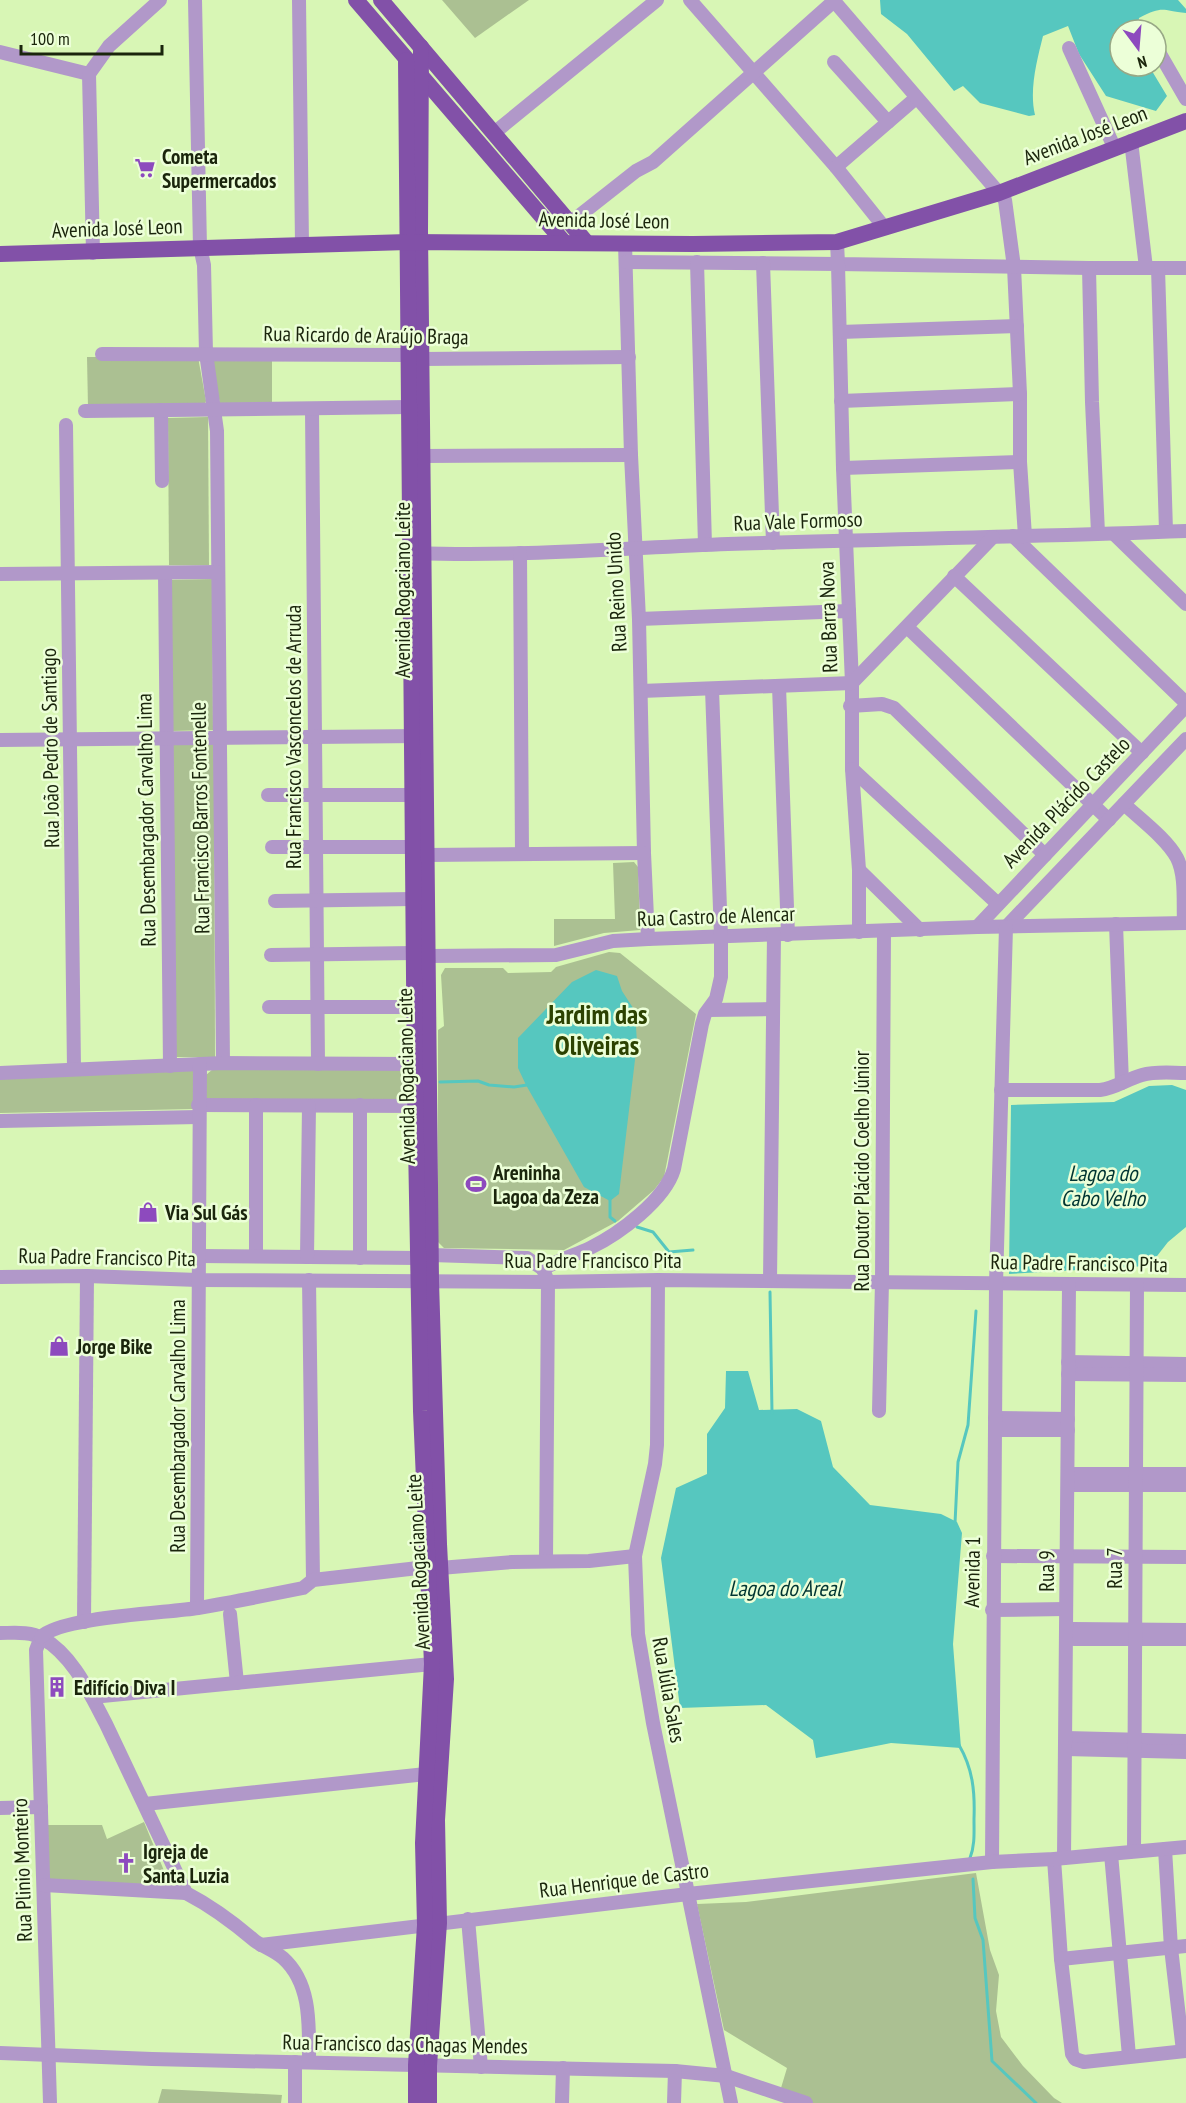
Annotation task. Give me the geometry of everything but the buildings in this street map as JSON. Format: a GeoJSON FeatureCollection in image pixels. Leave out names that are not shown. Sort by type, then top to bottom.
{"type":"FeatureCollection","features":[{"type":"Feature","properties":{"kind":"main road"},"geometry":{"type":"LineString","coordinates":[[356,0],[563,242]]}},
{"type":"Feature","properties":{"kind":"main road"},"geometry":{"type":"LineString","coordinates":[[381,0],[586,242]]}},
{"type":"Feature","properties":{"kind":"main road","name":"Avenida Rogaciano Leite"},"geometry":{"type":"LineString","coordinates":[[414,242],[421,47]]}},
{"type":"Feature","properties":{"kind":"main road","name":"Avenida Rogaciano Leite"},"geometry":{"type":"LineString","coordinates":[[406,60],[414,242],[416,357],[423,456],[417,553]]}},
{"type":"Feature","properties":{"kind":"main road","name":"Avenida José Leon"},"geometry":{"type":"LineString","coordinates":[[0,254],[414,242],[837,242],[999,193],[1186,120]]}},
{"type":"Feature","properties":{"kind":"main road","name":"Avenida Rogaciano Leite"},"geometry":{"type":"LineString","coordinates":[[416,357],[410,407],[417,553],[425,1257],[421,1411],[433,1567],[446,1679],[422,2066],[416,2103]]}},
{"type":"Feature","properties":{"kind":"main road","name":"Avenida Rogaciano Leite"},"geometry":{"type":"LineString","coordinates":[[419,736],[413,795],[420,851],[413,899],[421,955],[415,1007],[422,1084]]}},
{"type":"Feature","properties":{"kind":"main road","name":"Avenida Rogaciano Leite"},"geometry":{"type":"LineString","coordinates":[[432,1924],[423,1843],[432,1664],[433,1567]]}},
{"type":"Feature","properties":{"kind":"main road","name":"Avenida Rogaciano Leite"},"geometry":{"type":"LineString","coordinates":[[422,2066],[429,2103]]}},
{"type":"Feature","properties":{"kind":"street"},"geometry":{"type":"LineString","coordinates":[[93,252],[89,74],[109,46],[160,0]]}},
{"type":"Feature","properties":{"kind":"street","name":"Rua Francisco Barros Fontenelle"},"geometry":{"type":"LineString","coordinates":[[195,0],[200,247],[204,265],[206,354],[217,431],[223,1063]]}},
{"type":"Feature","properties":{"kind":"street"},"geometry":{"type":"LineString","coordinates":[[299,0],[302,244]]}},
{"type":"Feature","properties":{"kind":"street"},"geometry":{"type":"LineString","coordinates":[[494,133],[657,0]]}},
{"type":"Feature","properties":{"kind":"street"},"geometry":{"type":"LineString","coordinates":[[690,0],[836,167],[884,227]]}},
{"type":"Feature","properties":{"kind":"street"},"geometry":{"type":"LineString","coordinates":[[570,223],[636,171],[652,162],[834,2],[1005,200],[1014,267],[1020,394],[1019,536],[1186,704]]}},
{"type":"Feature","properties":{"kind":"street"},"geometry":{"type":"LineString","coordinates":[[1069,48],[1114,147]]}},
{"type":"Feature","properties":{"kind":"street"},"geometry":{"type":"LineString","coordinates":[[0,52],[89,74]]}},
{"type":"Feature","properties":{"kind":"street"},"geometry":{"type":"LineString","coordinates":[[834,62],[888,122]]}},
{"type":"Feature","properties":{"kind":"street"},"geometry":{"type":"LineString","coordinates":[[1168,68],[1186,99]]}},
{"type":"Feature","properties":{"kind":"street"},"geometry":{"type":"LineString","coordinates":[[836,167],[916,98]]}},
{"type":"Feature","properties":{"kind":"street"},"geometry":{"type":"LineString","coordinates":[[1131,141],[1152,268],[1166,531]]}},
{"type":"Feature","properties":{"kind":"street","name":"Rua Barra Nova"},"geometry":{"type":"LineString","coordinates":[[837,242],[852,683],[850,706],[852,769],[859,870],[860,932]]}},
{"type":"Feature","properties":{"kind":"street","name":"Rua Reino Unido"},"geometry":{"type":"LineString","coordinates":[[625,243],[648,939]]}},
{"type":"Feature","properties":{"kind":"street"},"geometry":{"type":"LineString","coordinates":[[626,262],[1186,268]]}},
{"type":"Feature","properties":{"kind":"street"},"geometry":{"type":"LineString","coordinates":[[697,262],[705,545]]}},
{"type":"Feature","properties":{"kind":"street"},"geometry":{"type":"LineString","coordinates":[[763,263],[773,543]]}},
{"type":"Feature","properties":{"kind":"street"},"geometry":{"type":"LineString","coordinates":[[1089,268],[1098,533]]}},
{"type":"Feature","properties":{"kind":"street"},"geometry":{"type":"LineString","coordinates":[[840,332],[1017,326]]}},
{"type":"Feature","properties":{"kind":"street","name":"Rua Ricardo de Araújo Braga"},"geometry":{"type":"LineString","coordinates":[[102,354],[629,357]]}},
{"type":"Feature","properties":{"kind":"street"},"geometry":{"type":"LineString","coordinates":[[841,400],[1020,394]]}},
{"type":"Feature","properties":{"kind":"street"},"geometry":{"type":"LineString","coordinates":[[85,411],[410,407]]}},
{"type":"Feature","properties":{"kind":"street"},"geometry":{"type":"LineString","coordinates":[[161,410],[162,481]]}},
{"type":"Feature","properties":{"kind":"street","name":"Rua Francisco Vasconcelos de Arruda"},"geometry":{"type":"LineString","coordinates":[[312,410],[318,1064]]}},
{"type":"Feature","properties":{"kind":"street","name":"Rua João Pedro de Santiago"},"geometry":{"type":"LineString","coordinates":[[66,425],[74,1069]]}},
{"type":"Feature","properties":{"kind":"street"},"geometry":{"type":"LineString","coordinates":[[423,456],[631,455]]}},
{"type":"Feature","properties":{"kind":"street"},"geometry":{"type":"LineString","coordinates":[[843,468],[1020,462]]}},
{"type":"Feature","properties":{"kind":"street","name":"Rua Vale Formoso"},"geometry":{"type":"LineString","coordinates":[[417,553],[520,553],[705,545],[1186,531]]}},
{"type":"Feature","properties":{"kind":"street"},"geometry":{"type":"LineString","coordinates":[[1114,534],[1186,604]]}},
{"type":"Feature","properties":{"kind":"street"},"geometry":{"type":"LineString","coordinates":[[641,691],[852,683],[993,537]]}},
{"type":"Feature","properties":{"kind":"street"},"geometry":{"type":"LineString","coordinates":[[520,553],[522,854]]}},
{"type":"Feature","properties":{"kind":"street"},"geometry":{"type":"LineString","coordinates":[[0,574],[218,572]]}},
{"type":"Feature","properties":{"kind":"street","name":"Rua Desembargador Carvalho Lima"},"geometry":{"type":"LineString","coordinates":[[165,573],[170,1066]]}},
{"type":"Feature","properties":{"kind":"street"},"geometry":{"type":"LineString","coordinates":[[954,576],[1142,753]]}},
{"type":"Feature","properties":{"kind":"street"},"geometry":{"type":"LineString","coordinates":[[639,619],[849,612]]}},
{"type":"Feature","properties":{"kind":"street"},"geometry":{"type":"LineString","coordinates":[[907,627],[1109,820]]}},
{"type":"Feature","properties":{"kind":"street"},"geometry":{"type":"LineString","coordinates":[[779,686],[788,935]]}},
{"type":"Feature","properties":{"kind":"street"},"geometry":{"type":"LineString","coordinates":[[546,1561],[546,1275],[628,1223],[659,1195],[672,1175],[699,1035],[705,1014],[716,999],[720,986],[721,936],[712,689]]}},
{"type":"Feature","properties":{"kind":"street"},"geometry":{"type":"LineString","coordinates":[[850,706],[882,704],[894,708],[1041,859],[1054,878]]}},
{"type":"Feature","properties":{"kind":"street","name":"Avenida Plácido Castelo"},"geometry":{"type":"LineString","coordinates":[[977,927],[1186,704]]}},
{"type":"Feature","properties":{"kind":"street"},"geometry":{"type":"LineString","coordinates":[[0,740],[419,736]]}},
{"type":"Feature","properties":{"kind":"street","name":"Avenida Plácido Castelo"},"geometry":{"type":"LineString","coordinates":[[1006,927],[1186,739]]}},
{"type":"Feature","properties":{"kind":"street"},"geometry":{"type":"LineString","coordinates":[[852,769],[998,904]]}},
{"type":"Feature","properties":{"kind":"street"},"geometry":{"type":"LineString","coordinates":[[268,795],[413,795]]}},
{"type":"Feature","properties":{"kind":"street"},"geometry":{"type":"LineString","coordinates":[[1124,804],[1168,846],[1181,853],[1185,923]]}},
{"type":"Feature","properties":{"kind":"street"},"geometry":{"type":"LineString","coordinates":[[272,847],[522,854],[644,853]]}},
{"type":"Feature","properties":{"kind":"street"},"geometry":{"type":"LineString","coordinates":[[859,870],[920,930]]}},
{"type":"Feature","properties":{"kind":"street"},"geometry":{"type":"LineString","coordinates":[[274,901],[413,899]]}},
{"type":"Feature","properties":{"kind":"street","name":"Rua Castro de Alencar"},"geometry":{"type":"LineString","coordinates":[[271,955],[556,955],[613,941],[648,939],[977,927],[1185,923]]}},
{"type":"Feature","properties":{"kind":"street"},"geometry":{"type":"LineString","coordinates":[[1116,924],[1122,1083]]}},
{"type":"Feature","properties":{"kind":"street","name":"Avenida 1"},"geometry":{"type":"LineString","coordinates":[[992,1862],[996,1284],[1006,927]]}},
{"type":"Feature","properties":{"kind":"street","name":"Rua Doutor Plácido Coelho Júnior"},"geometry":{"type":"LineString","coordinates":[[879,1411],[884,932]]}},
{"type":"Feature","properties":{"kind":"street"},"geometry":{"type":"LineString","coordinates":[[770,1281],[774,935]]}},
{"type":"Feature","properties":{"kind":"street"},"geometry":{"type":"LineString","coordinates":[[269,1007],[415,1007]]}},
{"type":"Feature","properties":{"kind":"street"},"geometry":{"type":"LineString","coordinates":[[709,1010],[772,1009]]}},
{"type":"Feature","properties":{"kind":"street"},"geometry":{"type":"LineString","coordinates":[[0,1073],[223,1063],[318,1064],[422,1084]]}},
{"type":"Feature","properties":{"kind":"street","name":"Rua Desembargador Carvalho Lima"},"geometry":{"type":"LineString","coordinates":[[196,1608],[200,1064]]}},
{"type":"Feature","properties":{"kind":"street"},"geometry":{"type":"LineString","coordinates":[[1001,1090],[1100,1090],[1116,1087],[1153,1072],[1186,1072]]}},
{"type":"Feature","properties":{"kind":"street"},"geometry":{"type":"LineString","coordinates":[[0,1121],[198,1111],[256,1105],[360,1106],[422,1084]]}},
{"type":"Feature","properties":{"kind":"street"},"geometry":{"type":"LineString","coordinates":[[256,1105],[256,1256]]}},
{"type":"Feature","properties":{"kind":"street"},"geometry":{"type":"LineString","coordinates":[[307,1257],[309,1106]]}},
{"type":"Feature","properties":{"kind":"street"},"geometry":{"type":"LineString","coordinates":[[360,1106],[360,1258]]}},
{"type":"Feature","properties":{"kind":"street","name":"Rua Padre Francisco Pita"},"geometry":{"type":"LineString","coordinates":[[199,1256],[527,1258],[546,1275]]}},
{"type":"Feature","properties":{"kind":"street","name":"Rua Padre Francisco Pita"},"geometry":{"type":"LineString","coordinates":[[0,1277],[425,1280],[546,1275],[658,1280],[1186,1285]]}},
{"type":"Feature","properties":{"kind":"street"},"geometry":{"type":"LineString","coordinates":[[84,1622],[87,1276]]}},
{"type":"Feature","properties":{"kind":"street"},"geometry":{"type":"LineString","coordinates":[[309,1280],[313,1580]]}},
{"type":"Feature","properties":{"kind":"street","name":"Rua Júlia Sales"},"geometry":{"type":"LineString","coordinates":[[658,1280],[656,1464],[635,1556],[638,1634],[653,1723],[731,2103]]}},
{"type":"Feature","properties":{"kind":"street","name":"Rua 9"},"geometry":{"type":"LineString","coordinates":[[1069,1284],[1066,1744],[1059,1858],[1061,1959],[1070,2050],[1075,2058],[1084,2062],[1129,2056]]}},
{"type":"Feature","properties":{"kind":"street","name":"Rua 7"},"geometry":{"type":"LineString","coordinates":[[1134,1851],[1137,1285]]}},
{"type":"Feature","properties":{"kind":"street"},"geometry":{"type":"LineString","coordinates":[[1137,1370],[1186,1364]]}},
{"type":"Feature","properties":{"kind":"street"},"geometry":{"type":"LineString","coordinates":[[1068,1368],[1137,1370],[1186,1375]]}},
{"type":"Feature","properties":{"kind":"street"},"geometry":{"type":"LineString","coordinates":[[995,1424],[1068,1425]]}},
{"type":"Feature","properties":{"kind":"street"},"geometry":{"type":"LineString","coordinates":[[1135,1480],[1186,1474]]}},
{"type":"Feature","properties":{"kind":"street"},"geometry":{"type":"LineString","coordinates":[[1068,1480],[1135,1480],[1186,1485]]}},
{"type":"Feature","properties":{"kind":"street"},"geometry":{"type":"LineString","coordinates":[[41,1637],[46,1631],[69,1623],[196,1608],[303,1588],[313,1580],[433,1567],[589,1561],[635,1556]]}},
{"type":"Feature","properties":{"kind":"street"},"geometry":{"type":"LineString","coordinates":[[993,1556],[1186,1557]]}},
{"type":"Feature","properties":{"kind":"street"},"geometry":{"type":"LineString","coordinates":[[993,1610],[1066,1609]]}},
{"type":"Feature","properties":{"kind":"street"},"geometry":{"type":"LineString","coordinates":[[230,1614],[237,1683]]}},
{"type":"Feature","properties":{"kind":"street"},"geometry":{"type":"LineString","coordinates":[[1066,1634],[1073,1629],[1186,1639]]}},
{"type":"Feature","properties":{"kind":"street"},"geometry":{"type":"LineString","coordinates":[[1135,1634],[1186,1630]]}},
{"type":"Feature","properties":{"kind":"street"},"geometry":{"type":"LineString","coordinates":[[0,1633],[21,1633],[41,1637],[64,1656],[92,1697],[186,1893]]}},
{"type":"Feature","properties":{"kind":"street","name":"Rua Plinio Monteiro"},"geometry":{"type":"LineString","coordinates":[[41,1637],[36,1650],[50,2103]]}},
{"type":"Feature","properties":{"kind":"street"},"geometry":{"type":"LineString","coordinates":[[92,1697],[432,1664]]}},
{"type":"Feature","properties":{"kind":"street"},"geometry":{"type":"LineString","coordinates":[[1133,1746],[1186,1741]]}},
{"type":"Feature","properties":{"kind":"street"},"geometry":{"type":"LineString","coordinates":[[1066,1744],[1133,1746],[1186,1752]]}},
{"type":"Feature","properties":{"kind":"street"},"geometry":{"type":"LineString","coordinates":[[145,1804],[426,1774]]}},
{"type":"Feature","properties":{"kind":"street"},"geometry":{"type":"LineString","coordinates":[[0,1808],[41,1807]]}},
{"type":"Feature","properties":{"kind":"street","name":"Rua Henrique de Castro"},"geometry":{"type":"LineString","coordinates":[[261,1945],[468,1919],[971,1864],[1186,1847]]}},
{"type":"Feature","properties":{"kind":"street"},"geometry":{"type":"LineString","coordinates":[[1111,1854],[1129,2056],[1185,2051],[1171,1948],[1165,1849]]}},
{"type":"Feature","properties":{"kind":"street"},"geometry":{"type":"LineString","coordinates":[[44,1885],[186,1893],[282,1957],[291,1967],[301,1985],[307,2006],[302,2062],[295,2103]]}},
{"type":"Feature","properties":{"kind":"street"},"geometry":{"type":"LineString","coordinates":[[468,1919],[481,2067]]}},
{"type":"Feature","properties":{"kind":"street"},"geometry":{"type":"LineString","coordinates":[[1061,1959],[1186,1946]]}},
{"type":"Feature","properties":{"kind":"street","name":"Rua Francisco das Chagas Mendes"},"geometry":{"type":"LineString","coordinates":[[0,2053],[675,2071],[726,2076],[806,2103]]}},
{"type":"Feature","properties":{"kind":"street"},"geometry":{"type":"LineString","coordinates":[[562,2103],[563,2068]]}},
{"type":"Feature","properties":{"kind":"street"},"geometry":{"type":"LineString","coordinates":[[674,2103],[675,2071]]}},
{"type":"Feature","properties":{"kind":"green space"},"geometry":{"type":"Polygon","coordinates":[[[442,0],[529,0],[475,38],[442,0]]]}},
{"type":"Feature","properties":{"kind":"green space"},"geometry":{"type":"Polygon","coordinates":[[[87,357],[198,357],[206,401],[204,406],[88,407],[87,357]]]}},
{"type":"Feature","properties":{"kind":"green space"},"geometry":{"type":"Polygon","coordinates":[[[272,359],[272,404],[220,404],[212,361],[272,359]]]}},
{"type":"Feature","properties":{"kind":"green space"},"geometry":{"type":"Polygon","coordinates":[[[208,417],[209,565],[169,565],[168,418],[208,417]]]}},
{"type":"Feature","properties":{"kind":"green space"},"geometry":{"type":"Polygon","coordinates":[[[212,579],[213,730],[171,731],[170,580],[212,579]]]}},
{"type":"Feature","properties":{"kind":"green space"},"geometry":{"type":"Polygon","coordinates":[[[172,743],[214,743],[215,1057],[173,1057],[172,743]]]}},
{"type":"Feature","properties":{"kind":"green space"},"geometry":{"type":"Polygon","coordinates":[[[634,862],[638,867],[640,930],[604,933],[554,946],[554,919],[615,919],[613,863],[634,862]]]}},
{"type":"Feature","properties":{"kind":"green space"},"geometry":{"type":"Polygon","coordinates":[[[609,952],[620,953],[696,1014],[664,1177],[654,1190],[618,1221],[564,1250],[444,1248],[438,1242],[438,1030],[444,1026],[441,975],[445,968],[503,968],[508,973],[551,972],[556,967],[609,952]]]}},
{"type":"Feature","properties":{"kind":"green space"},"geometry":{"type":"Polygon","coordinates":[[[405,1068],[408,1071],[409,1094],[406,1102],[205,1100],[206,1075],[213,1069],[405,1068]]]}},
{"type":"Feature","properties":{"kind":"green space"},"geometry":{"type":"Polygon","coordinates":[[[194,1070],[194,1109],[0,1113],[0,1078],[194,1070]]]}},
{"type":"Feature","properties":{"kind":"green space"},"geometry":{"type":"Polygon","coordinates":[[[144,1822],[167,1878],[165,1885],[48,1881],[48,1825],[102,1825],[107,1839],[144,1822]]]}},
{"type":"Feature","properties":{"kind":"green space"},"geometry":{"type":"Polygon","coordinates":[[[976,1873],[990,1950],[999,1975],[996,2011],[1001,2037],[1023,2066],[1054,2098],[1062,2103],[807,2103],[781,2088],[787,2068],[724,2030],[697,1904],[746,1902],[976,1873]]]}},
{"type":"Feature","properties":{"kind":"green space"},"geometry":{"type":"Polygon","coordinates":[[[162,2089],[282,2095],[281,2103],[158,2103],[162,2089]]]}},
{"type":"Feature","properties":{"kind":"water"},"geometry":{"type":"Polygon","coordinates":[[[880,0],[1178,0],[1186,9],[1186,13],[1163,10],[1154,11],[1139,18],[1108,18],[1108,78],[1156,78],[1167,96],[1156,111],[1106,96],[1079,54],[1068,26],[1043,36],[1033,85],[1035,115],[1029,116],[980,103],[963,86],[954,91],[907,34],[881,14],[880,0]]]}},
{"type":"Feature","properties":{"kind":"water"},"geometry":{"type":"Polygon","coordinates":[[[596,970],[617,976],[622,991],[635,1011],[637,1043],[619,1194],[610,1201],[584,1187],[518,1068],[518,1038],[572,982],[596,970]]]}},
{"type":"Feature","properties":{"kind":"water","name":"Lagoa do Cabo Velho"},"geometry":{"type":"Polygon","coordinates":[[[1172,1085],[1186,1090],[1186,1227],[1168,1242],[1150,1265],[1110,1270],[1009,1274],[1011,1105],[1114,1102],[1149,1086],[1172,1085]]]}},
{"type":"Feature","properties":{"kind":"water","name":"Lagoa do Areal"},"geometry":{"type":"Polygon","coordinates":[[[726,1371],[748,1371],[759,1410],[797,1409],[821,1421],[833,1467],[870,1505],[941,1514],[957,1522],[962,1533],[953,1644],[961,1748],[891,1743],[816,1758],[813,1740],[766,1705],[680,1708],[661,1558],[676,1488],[707,1474],[707,1434],[725,1408],[726,1371]]]}},
{"type":"Feature","properties":{"kind":"waterway"},"geometry":{"type":"LineString","coordinates":[[440,1082],[478,1081],[489,1085],[514,1087],[527,1085]]}},
{"type":"Feature","properties":{"kind":"waterway"},"geometry":{"type":"LineString","coordinates":[[610,1199],[610,1217],[615,1221]]}},
{"type":"Feature","properties":{"kind":"waterway"},"geometry":{"type":"LineString","coordinates":[[637,1227],[653,1232],[669,1252],[693,1250]]}},
{"type":"Feature","properties":{"kind":"waterway"},"geometry":{"type":"LineString","coordinates":[[770,1292],[772,1413]]}},
{"type":"Feature","properties":{"kind":"waterway"},"geometry":{"type":"LineString","coordinates":[[955,1523],[958,1462],[968,1425],[976,1311]]}},
{"type":"Feature","properties":{"kind":"waterway"},"geometry":{"type":"LineString","coordinates":[[959,1745],[970,1772],[973,1790],[974,1839],[970,1858]]}},
{"type":"Feature","properties":{"kind":"waterway"},"geometry":{"type":"LineString","coordinates":[[973,1879],[975,1918],[983,1940],[992,2061],[1036,2103]]}},
{"type":"Feature","properties":{"kind":"place","name":"Cometa Supermercados"},"geometry":{"type":"Point","coordinates":[145,168]}},
{"type":"Feature","properties":{"kind":"place","name":"Areninha Lagoa da Zeza"},"geometry":{"type":"Point","coordinates":[476,1184]}},
{"type":"Feature","properties":{"kind":"place","name":"Via Sul Gás"},"geometry":{"type":"Point","coordinates":[148,1212]}},
{"type":"Feature","properties":{"kind":"place","name":"Jorge Bike"},"geometry":{"type":"Point","coordinates":[59,1346]}},
{"type":"Feature","properties":{"kind":"place","name":"Edifício Diva I"},"geometry":{"type":"Point","coordinates":[57,1687]}},
{"type":"Feature","properties":{"kind":"place","name":"Igreja de Santa Luzia"},"geometry":{"type":"Point","coordinates":[126,1863]}},
{"type":"Feature","properties":{"kind":"district","name":"Jardim das Oliveiras"},"geometry":{"type":"Point","coordinates":[597,1030]}}]}
